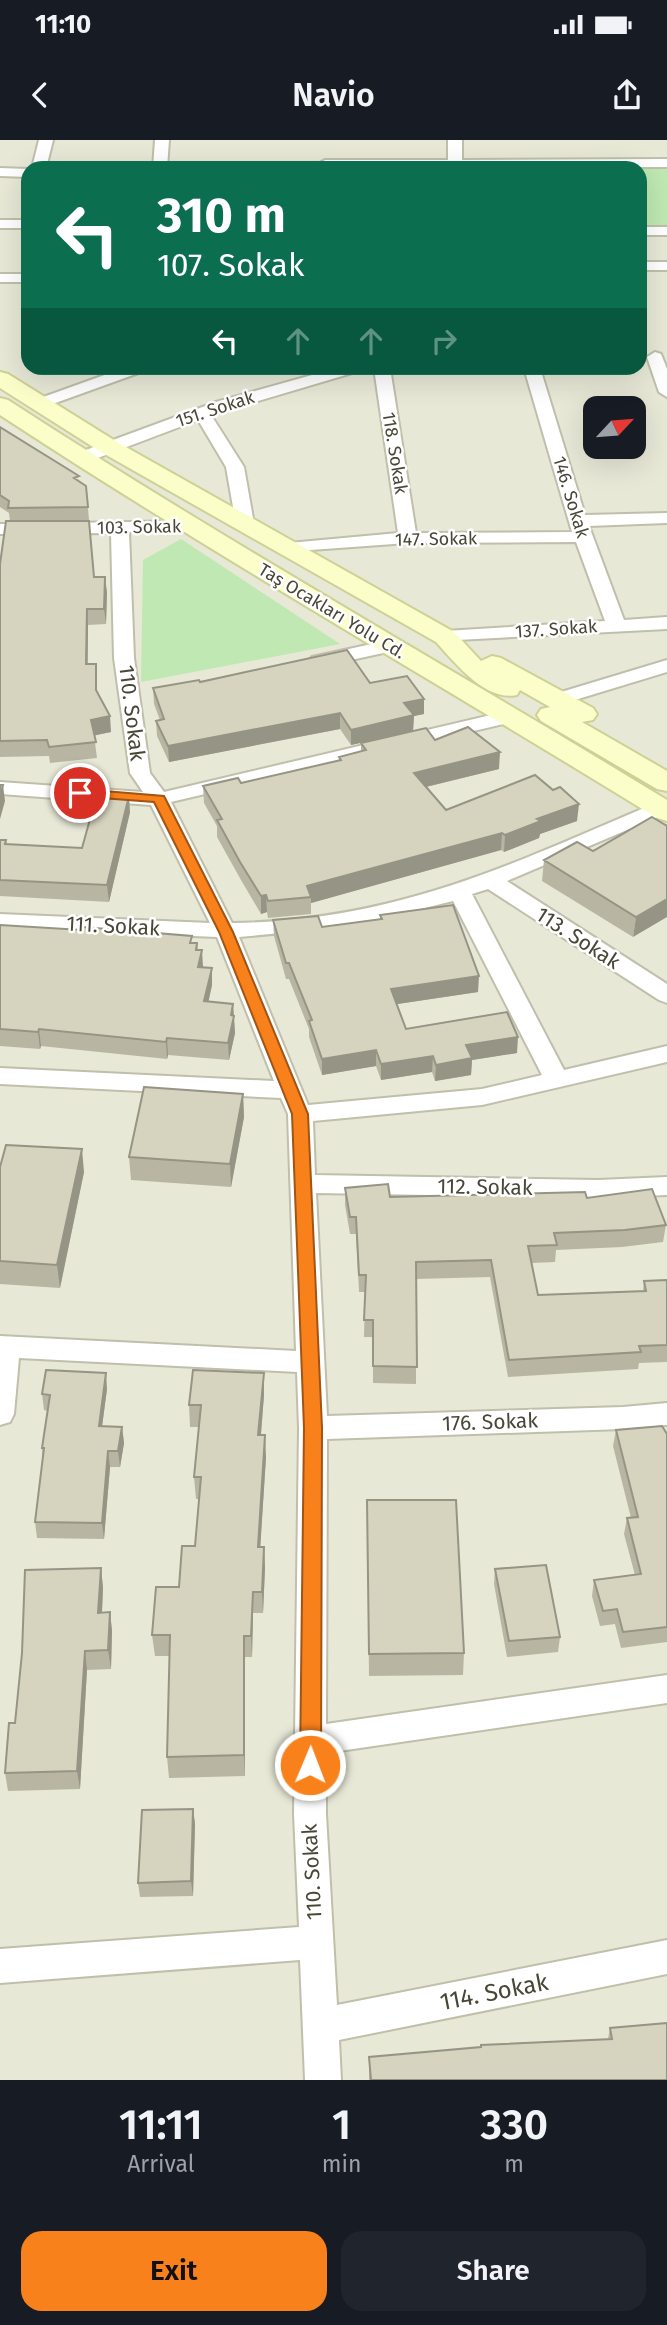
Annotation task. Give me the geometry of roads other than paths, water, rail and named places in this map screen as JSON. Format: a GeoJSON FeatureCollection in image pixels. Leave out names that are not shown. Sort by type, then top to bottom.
{"type":"FeatureCollection","features":[{"type":"Feature","properties":{"kind":"main road","name":"Taş Ocakları Yolu Cd."},"geometry":{"type":"LineString","coordinates":[[0,379],[109,447],[445,637],[475,670],[667,783]]}},
{"type":"Feature","properties":{"kind":"main road","name":"Taş Ocakları Yolu Cd."},"geometry":{"type":"LineString","coordinates":[[0,405],[81,458],[390,646],[512,716],[664,811]]}},
{"type":"Feature","properties":{"kind":"main road"},"geometry":{"type":"LineString","coordinates":[[288,584],[315,586],[407,642],[445,637],[555,700],[667,756]]}},
{"type":"Feature","properties":{"kind":"street"},"geometry":{"type":"LineString","coordinates":[[41,161],[46,140]]}},
{"type":"Feature","properties":{"kind":"street"},"geometry":{"type":"LineString","coordinates":[[160,161],[162,140]]}},
{"type":"Feature","properties":{"kind":"street"},"geometry":{"type":"LineString","coordinates":[[455,140],[455,161]]}},
{"type":"Feature","properties":{"kind":"street"},"geometry":{"type":"LineString","coordinates":[[647,163],[667,163]]}},
{"type":"Feature","properties":{"kind":"street"},"geometry":{"type":"LineString","coordinates":[[0,172],[21,173]]}},
{"type":"Feature","properties":{"kind":"street"},"geometry":{"type":"LineString","coordinates":[[0,224],[21,224]]}},
{"type":"Feature","properties":{"kind":"street"},"geometry":{"type":"LineString","coordinates":[[647,231],[667,231]]}},
{"type":"Feature","properties":{"kind":"street"},"geometry":{"type":"LineString","coordinates":[[647,266],[667,266]]}},
{"type":"Feature","properties":{"kind":"street"},"geometry":{"type":"LineString","coordinates":[[0,278],[21,278]]}},
{"type":"Feature","properties":{"kind":"street"},"geometry":{"type":"LineString","coordinates":[[654,357],[667,393]]}},
{"type":"Feature","properties":{"kind":"street"},"geometry":{"type":"LineString","coordinates":[[41,403],[119,375]]}},
{"type":"Feature","properties":{"kind":"street"},"geometry":{"type":"LineString","coordinates":[[304,375],[312,379]]}},
{"type":"Feature","properties":{"kind":"street","name":"151. Sokak"},"geometry":{"type":"LineString","coordinates":[[81,458],[201,412],[325,375]]}},
{"type":"Feature","properties":{"kind":"street","name":"118. Sokak"},"geometry":{"type":"LineString","coordinates":[[384,375],[408,538]]}},
{"type":"Feature","properties":{"kind":"street","name":"146. Sokak"},"geometry":{"type":"LineString","coordinates":[[534,375],[581,529],[616,625]]}},
{"type":"Feature","properties":{"kind":"street"},"geometry":{"type":"LineString","coordinates":[[201,412],[235,467],[245,524]]}},
{"type":"Feature","properties":{"kind":"street","name":"147. Sokak"},"geometry":{"type":"LineString","coordinates":[[289,548],[408,538],[581,529],[667,518]]}},
{"type":"Feature","properties":{"kind":"street","name":"103. Sokak"},"geometry":{"type":"LineString","coordinates":[[0,529],[193,526]]}},
{"type":"Feature","properties":{"kind":"street","name":"110. Sokak"},"geometry":{"type":"LineString","coordinates":[[120,527],[124,659],[137,699],[139,773],[159,799],[226,932],[295,1102],[303,1184],[313,1428],[310,1814],[323,2080]]}},
{"type":"Feature","properties":{"kind":"street","name":"137. Sokak"},"geometry":{"type":"LineString","coordinates":[[445,637],[667,623]]}},
{"type":"Feature","properties":{"kind":"street"},"geometry":{"type":"LineString","coordinates":[[294,666],[390,646]]}},
{"type":"Feature","properties":{"kind":"street"},"geometry":{"type":"LineString","coordinates":[[555,700],[667,666]]}},
{"type":"Feature","properties":{"kind":"street"},"geometry":{"type":"LineString","coordinates":[[0,788],[159,799],[512,716]]}},
{"type":"Feature","properties":{"kind":"street","name":"111. Sokak"},"geometry":{"type":"LineString","coordinates":[[0,921],[226,932],[306,926],[362,917],[398,909],[490,880],[664,811]]}},
{"type":"Feature","properties":{"kind":"street","name":"113. Sokak"},"geometry":{"type":"LineString","coordinates":[[490,880],[667,995]]}},
{"type":"Feature","properties":{"kind":"street"},"geometry":{"type":"LineString","coordinates":[[459,890],[557,1080]]}},
{"type":"Feature","properties":{"kind":"street"},"geometry":{"type":"LineString","coordinates":[[0,1076],[295,1102],[482,1097],[667,1054]]}},
{"type":"Feature","properties":{"kind":"street","name":"112. Sokak"},"geometry":{"type":"LineString","coordinates":[[303,1184],[598,1189],[667,1186]]}},
{"type":"Feature","properties":{"kind":"street"},"geometry":{"type":"LineString","coordinates":[[0,1414],[3,1347],[310,1363]]}},
{"type":"Feature","properties":{"kind":"street","name":"176. Sokak"},"geometry":{"type":"LineString","coordinates":[[313,1428],[623,1418],[667,1414]]}},
{"type":"Feature","properties":{"kind":"street"},"geometry":{"type":"LineString","coordinates":[[310,1741],[667,1689]]}},
{"type":"Feature","properties":{"kind":"street"},"geometry":{"type":"LineString","coordinates":[[0,1966],[316,1941]]}},
{"type":"Feature","properties":{"kind":"street","name":"114. Sokak"},"geometry":{"type":"LineString","coordinates":[[320,2026],[667,1957]]}}]}
